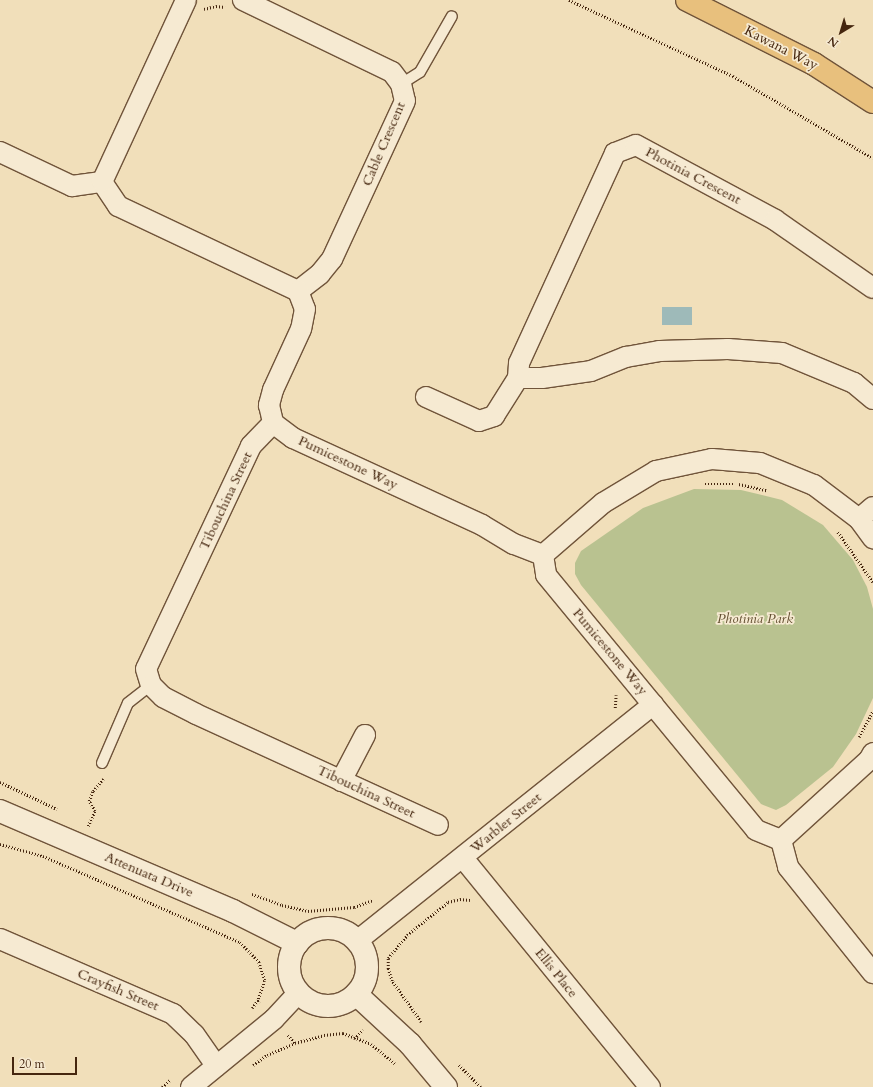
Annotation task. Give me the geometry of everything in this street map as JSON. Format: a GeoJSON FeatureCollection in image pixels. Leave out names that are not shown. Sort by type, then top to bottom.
{"type":"FeatureCollection","features":[{"type":"Feature","properties":{"kind":"main road","name":"Kawana Way"},"geometry":{"type":"LineString","coordinates":[[687,0],[814,64],[873,102]]}},
{"type":"Feature","properties":{"kind":"street","name":"Cable Crescent"},"geometry":{"type":"LineString","coordinates":[[238,5],[392,72],[401,84],[405,101],[332,260],[320,274],[298,291]]}},
{"type":"Feature","properties":{"kind":"street"},"geometry":{"type":"LineString","coordinates":[[102,182],[192,6]]}},
{"type":"Feature","properties":{"kind":"street","name":"Photinia Crescent"},"geometry":{"type":"LineString","coordinates":[[426,397],[479,422],[494,416],[518,378],[519,364],[615,153],[636,145],[775,220],[873,288]]}},
{"type":"Feature","properties":{"kind":"street"},"geometry":{"type":"LineString","coordinates":[[0,152],[72,186],[102,182]]}},
{"type":"Feature","properties":{"kind":"street"},"geometry":{"type":"LineString","coordinates":[[102,182],[118,206],[298,291],[305,309],[301,329],[273,390],[269,405],[273,423]]}},
{"type":"Feature","properties":{"kind":"street"},"geometry":{"type":"LineString","coordinates":[[518,378],[542,378],[591,371],[626,357],[660,351],[738,350],[782,353],[854,383],[873,399]]}},
{"type":"Feature","properties":{"kind":"street","name":"Pumicestone Way"},"geometry":{"type":"LineString","coordinates":[[273,423],[293,438],[482,525],[514,544],[543,555],[546,575],[756,830],[781,840]]}},
{"type":"Feature","properties":{"kind":"street","name":"Tibouchina Street"},"geometry":{"type":"LineString","coordinates":[[273,423],[251,446],[146,669],[151,685],[163,697],[438,825]]}},
{"type":"Feature","properties":{"kind":"street"},"geometry":{"type":"LineString","coordinates":[[543,555],[603,503],[656,471],[712,459],[760,464],[814,485],[866,513],[873,538]]}},
{"type":"Feature","properties":{"kind":"street","name":"Warbler Street"},"geometry":{"type":"LineString","coordinates":[[357,941],[653,705]]}},
{"type":"Feature","properties":{"kind":"street"},"geometry":{"type":"LineString","coordinates":[[341,781],[364,735]]}},
{"type":"Feature","properties":{"kind":"street"},"geometry":{"type":"LineString","coordinates":[[872,759],[781,840],[788,867],[873,973]]}},
{"type":"Feature","properties":{"kind":"street","name":"Attenuata Drive"},"geometry":{"type":"LineString","coordinates":[[0,811],[233,911],[297,943]]}},
{"type":"Feature","properties":{"kind":"street","name":"Ellis Place"},"geometry":{"type":"LineString","coordinates":[[463,858],[650,1087]]}},
{"type":"Feature","properties":{"kind":"street"},"geometry":{"type":"LineString","coordinates":[[322,928],[335,928],[348,933],[357,941],[365,956],[367,974],[356,994],[346,1002],[333,1006],[321,1005],[308,1001],[298,993],[288,972],[289,959],[297,943],[310,931],[322,928]]}},
{"type":"Feature","properties":{"kind":"street","name":"Crayfish Street"},"geometry":{"type":"LineString","coordinates":[[0,939],[173,1014],[194,1034],[216,1066]]}},
{"type":"Feature","properties":{"kind":"street"},"geometry":{"type":"LineString","coordinates":[[191,1087],[274,1019],[298,993]]}},
{"type":"Feature","properties":{"kind":"street"},"geometry":{"type":"LineString","coordinates":[[356,994],[410,1044],[446,1087]]}},
{"type":"Feature","properties":{"kind":"lane"},"geometry":{"type":"LineString","coordinates":[[401,84],[420,72],[452,16]]}},
{"type":"Feature","properties":{"kind":"lane"},"geometry":{"type":"LineString","coordinates":[[102,762],[128,703],[151,685]]}},
{"type":"Feature","properties":{"kind":"path"},"geometry":{"type":"LineString","coordinates":[[569,0],[733,76],[873,158]]}},
{"type":"Feature","properties":{"kind":"path"},"geometry":{"type":"LineString","coordinates":[[192,6],[238,5]]}},
{"type":"Feature","properties":{"kind":"path"},"geometry":{"type":"LineString","coordinates":[[703,484],[739,484],[769,490]]}},
{"type":"Feature","properties":{"kind":"path"},"geometry":{"type":"LineString","coordinates":[[835,528],[873,582]]}},
{"type":"Feature","properties":{"kind":"path"},"geometry":{"type":"LineString","coordinates":[[613,712],[617,701],[614,689]]}},
{"type":"Feature","properties":{"kind":"path"},"geometry":{"type":"LineString","coordinates":[[88,824],[95,811],[89,801],[93,791],[104,777]]}},
{"type":"Feature","properties":{"kind":"path"},"geometry":{"type":"LineString","coordinates":[[0,782],[62,812]]}},
{"type":"Feature","properties":{"kind":"path"},"geometry":{"type":"LineString","coordinates":[[82,822],[96,828]]}},
{"type":"Feature","properties":{"kind":"path"},"geometry":{"type":"LineString","coordinates":[[0,844],[43,856],[240,942],[259,962],[265,980],[258,1000],[263,1005]]}},
{"type":"Feature","properties":{"kind":"path"},"geometry":{"type":"LineString","coordinates":[[248,892],[282,906],[308,911],[354,907],[381,897]]}},
{"type":"Feature","properties":{"kind":"path"},"geometry":{"type":"LineString","coordinates":[[422,1023],[392,981],[388,968],[388,958],[407,936],[448,902],[460,898],[474,901]]}},
{"type":"Feature","properties":{"kind":"path"},"geometry":{"type":"LineString","coordinates":[[250,1068],[267,1055],[295,1043],[324,1035],[343,1033],[371,1044],[402,1070]]}},
{"type":"Feature","properties":{"kind":"path"},"geometry":{"type":"LineString","coordinates":[[288,1035],[295,1043]]}},
{"type":"Feature","properties":{"kind":"path"},"geometry":{"type":"LineString","coordinates":[[453,1059],[481,1087]]}},
{"type":"Feature","properties":{"kind":"green space","name":"Photinia Park"},"geometry":{"type":"Polygon","coordinates":[[[694,489],[741,490],[782,500],[823,525],[853,560],[867,587],[873,609],[873,698],[856,734],[833,767],[786,805],[776,810],[761,804],[581,585],[575,574],[575,563],[581,551],[643,508],[694,489]]]}},
{"type":"Feature","properties":{"kind":"water"},"geometry":{"type":"Polygon","coordinates":[[[662,307],[692,307],[692,325],[662,325],[662,307]]]}}]}
